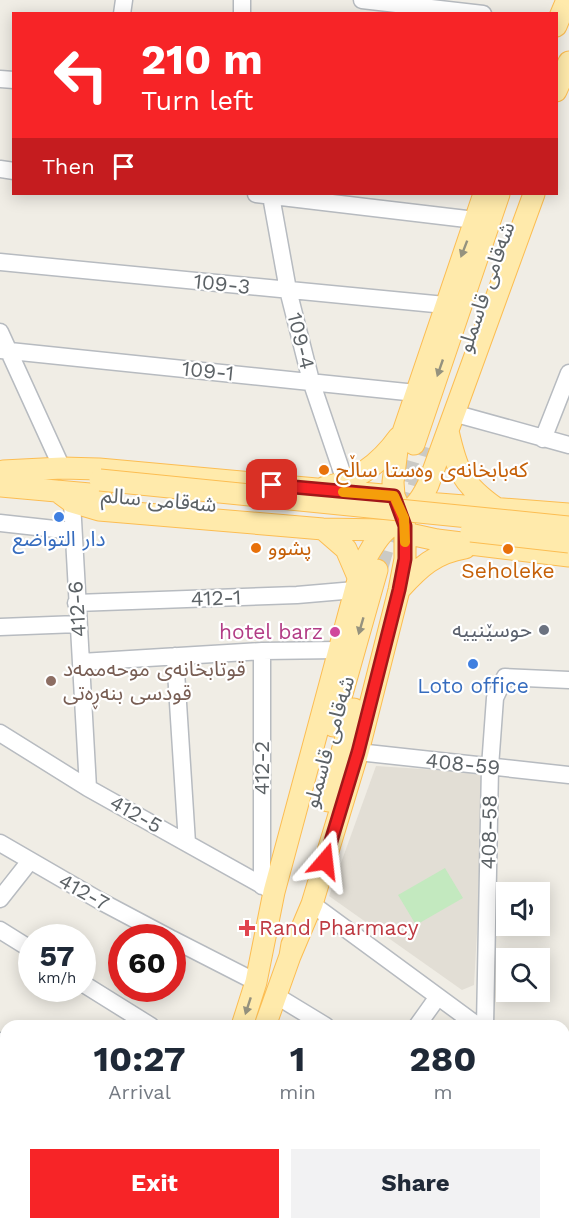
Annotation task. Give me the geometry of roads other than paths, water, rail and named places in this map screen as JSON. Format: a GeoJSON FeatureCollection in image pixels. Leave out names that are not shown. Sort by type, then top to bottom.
{"type":"FeatureCollection","features":[{"type":"Feature","properties":{"kind":"main road"},"geometry":{"type":"LineString","coordinates":[[558,21],[567,0]]}},
{"type":"Feature","properties":{"kind":"main road"},"geometry":{"type":"LineString","coordinates":[[558,87],[568,66]]}},
{"type":"Feature","properties":{"kind":"main road"},"geometry":{"type":"LineString","coordinates":[[290,957],[312,904],[358,752],[380,573],[399,527],[393,473],[415,442],[416,393],[484,195]]}},
{"type":"Feature","properties":{"kind":"main road","name":"شەقامی قاسملو"},"geometry":{"type":"LineString","coordinates":[[415,442],[499,195]]}},
{"type":"Feature","properties":{"kind":"main road","name":"شەقامی قاسملو"},"geometry":{"type":"LineString","coordinates":[[415,442],[519,195]]}},
{"type":"Feature","properties":{"kind":"main road"},"geometry":{"type":"LineString","coordinates":[[244,1020],[256,982],[268,889],[339,650],[380,573],[399,527],[424,494],[534,195]]}},
{"type":"Feature","properties":{"kind":"main road"},"geometry":{"type":"LineString","coordinates":[[451,421],[455,462],[464,481],[496,508]]}},
{"type":"Feature","properties":{"kind":"main road"},"geometry":{"type":"LineString","coordinates":[[353,488],[377,462],[415,442]]}},
{"type":"Feature","properties":{"kind":"main road"},"geometry":{"type":"LineString","coordinates":[[1,476],[62,468],[315,489],[353,488],[394,496]]}},
{"type":"Feature","properties":{"kind":"main road"},"geometry":{"type":"LineString","coordinates":[[393,473],[404,485],[420,488],[424,494],[441,504],[569,514]]}},
{"type":"Feature","properties":{"kind":"main road","name":"شەقامی سالم"},"geometry":{"type":"LineString","coordinates":[[1,476],[569,542]]}},
{"type":"Feature","properties":{"kind":"main road","name":"شەقامی سالم"},"geometry":{"type":"LineString","coordinates":[[1,476],[64,496],[100,487],[569,527]]}},
{"type":"Feature","properties":{"kind":"main road"},"geometry":{"type":"LineString","coordinates":[[353,488],[367,501],[371,512],[366,524],[357,531]]}},
{"type":"Feature","properties":{"kind":"main road"},"geometry":{"type":"LineString","coordinates":[[64,496],[99,510],[357,531],[399,527],[437,540],[569,556]]}},
{"type":"Feature","properties":{"kind":"main road"},"geometry":{"type":"LineString","coordinates":[[437,540],[430,535],[426,523],[430,511],[441,504]]}},
{"type":"Feature","properties":{"kind":"main road"},"geometry":{"type":"LineString","coordinates":[[323,529],[380,573],[421,566],[435,556],[452,550],[488,545]]}},
{"type":"Feature","properties":{"kind":"main road","name":"شەقامی قاسملو"},"geometry":{"type":"LineString","coordinates":[[262,946],[290,879],[380,573]]}},
{"type":"Feature","properties":{"kind":"main road","name":"شەقامی قاسملو"},"geometry":{"type":"LineString","coordinates":[[267,1020],[290,957],[301,896],[380,573]]}},
{"type":"Feature","properties":{"kind":"street"},"geometry":{"type":"LineString","coordinates":[[362,0],[392,1],[469,12]]}},
{"type":"Feature","properties":{"kind":"street"},"geometry":{"type":"LineString","coordinates":[[263,195],[475,220]]}},
{"type":"Feature","properties":{"kind":"street","name":"109-4"},"geometry":{"type":"LineString","coordinates":[[263,195],[311,381],[353,488]]}},
{"type":"Feature","properties":{"kind":"street","name":"109-3"},"geometry":{"type":"LineString","coordinates":[[0,262],[445,305]]}},
{"type":"Feature","properties":{"kind":"street"},"geometry":{"type":"LineString","coordinates":[[0,332],[5,351],[62,468]]}},
{"type":"Feature","properties":{"kind":"street","name":"109-1"},"geometry":{"type":"LineString","coordinates":[[5,351],[416,393]]}},
{"type":"Feature","properties":{"kind":"street"},"geometry":{"type":"LineString","coordinates":[[543,438],[569,375]]}},
{"type":"Feature","properties":{"kind":"street"},"geometry":{"type":"LineString","coordinates":[[451,421],[569,445]]}},
{"type":"Feature","properties":{"kind":"street","name":"412-6"},"geometry":{"type":"LineString","coordinates":[[64,496],[73,531],[88,788]]}},
{"type":"Feature","properties":{"kind":"street"},"geometry":{"type":"LineString","coordinates":[[0,523],[73,531]]}},
{"type":"Feature","properties":{"kind":"street","name":"412-1"},"geometry":{"type":"LineString","coordinates":[[76,603],[297,595],[380,573]]}},
{"type":"Feature","properties":{"kind":"street"},"geometry":{"type":"LineString","coordinates":[[0,627],[78,624]]}},
{"type":"Feature","properties":{"kind":"street"},"geometry":{"type":"LineString","coordinates":[[81,662],[262,651],[339,650]]}},
{"type":"Feature","properties":{"kind":"street","name":"412-2"},"geometry":{"type":"LineString","coordinates":[[262,651],[268,889]]}},
{"type":"Feature","properties":{"kind":"street"},"geometry":{"type":"LineString","coordinates":[[175,656],[187,843]]}},
{"type":"Feature","properties":{"kind":"street","name":"408-58"},"geometry":{"type":"LineString","coordinates":[[485,1020],[490,767],[495,698],[505,677],[569,680]]}},
{"type":"Feature","properties":{"kind":"street","name":"412-5"},"geometry":{"type":"LineString","coordinates":[[0,733],[88,788],[268,889]]}},
{"type":"Feature","properties":{"kind":"street","name":"408-59"},"geometry":{"type":"LineString","coordinates":[[358,752],[569,775]]}},
{"type":"Feature","properties":{"kind":"street","name":"412-7"},"geometry":{"type":"LineString","coordinates":[[0,843],[145,924]]}},
{"type":"Feature","properties":{"kind":"street"},"geometry":{"type":"LineString","coordinates":[[0,899],[30,861]]}},
{"type":"Feature","properties":{"kind":"street"},"geometry":{"type":"LineString","coordinates":[[312,904],[469,1020]]}},
{"type":"Feature","properties":{"kind":"street"},"geometry":{"type":"LineString","coordinates":[[0,930],[18,941]]}},
{"type":"Feature","properties":{"kind":"street","name":"412-7"},"geometry":{"type":"LineString","coordinates":[[186,946],[256,982]]}},
{"type":"Feature","properties":{"kind":"street"},"geometry":{"type":"LineString","coordinates":[[96,991],[142,1020]]}},
{"type":"Feature","properties":{"kind":"street"},"geometry":{"type":"LineString","coordinates":[[275,995],[316,1020]]}},
{"type":"Feature","properties":{"kind":"street"},"geometry":{"type":"LineString","coordinates":[[421,1020],[437,998]]}},
{"type":"Feature","properties":{"kind":"tunnel"},"geometry":{"type":"LineString","coordinates":[[377,570],[414,444]]}},
{"type":"Feature","properties":{"kind":"tunnel"},"geometry":{"type":"LineString","coordinates":[[418,487],[429,448]]}},
{"type":"Feature","properties":{"kind":"place","name":"کەبابخانەی وەستا ساڵح"},"geometry":{"type":"Point","coordinates":[324,470]}},
{"type":"Feature","properties":{"kind":"place","name":"دار التواضع"},"geometry":{"type":"Point","coordinates":[59,517]}},
{"type":"Feature","properties":{"kind":"place","name":"پشوو"},"geometry":{"type":"Point","coordinates":[256,548]}},
{"type":"Feature","properties":{"kind":"place","name":"Seholeke"},"geometry":{"type":"Point","coordinates":[508,549]}},
{"type":"Feature","properties":{"kind":"place","name":"حوسێنییە"},"geometry":{"type":"Point","coordinates":[544,630]}},
{"type":"Feature","properties":{"kind":"place","name":"hotel barz"},"geometry":{"type":"Point","coordinates":[335,632]}},
{"type":"Feature","properties":{"kind":"place","name":"Loto office"},"geometry":{"type":"Point","coordinates":[473,664]}},
{"type":"Feature","properties":{"kind":"place","name":"قوتابخانەی موحەممەد قودسی بنەڕەتی"},"geometry":{"type":"Point","coordinates":[51,681]}},
{"type":"Feature","properties":{"kind":"place","name":"Rand Pharmacy"},"geometry":{"type":"Point","coordinates":[247,928]}}]}
